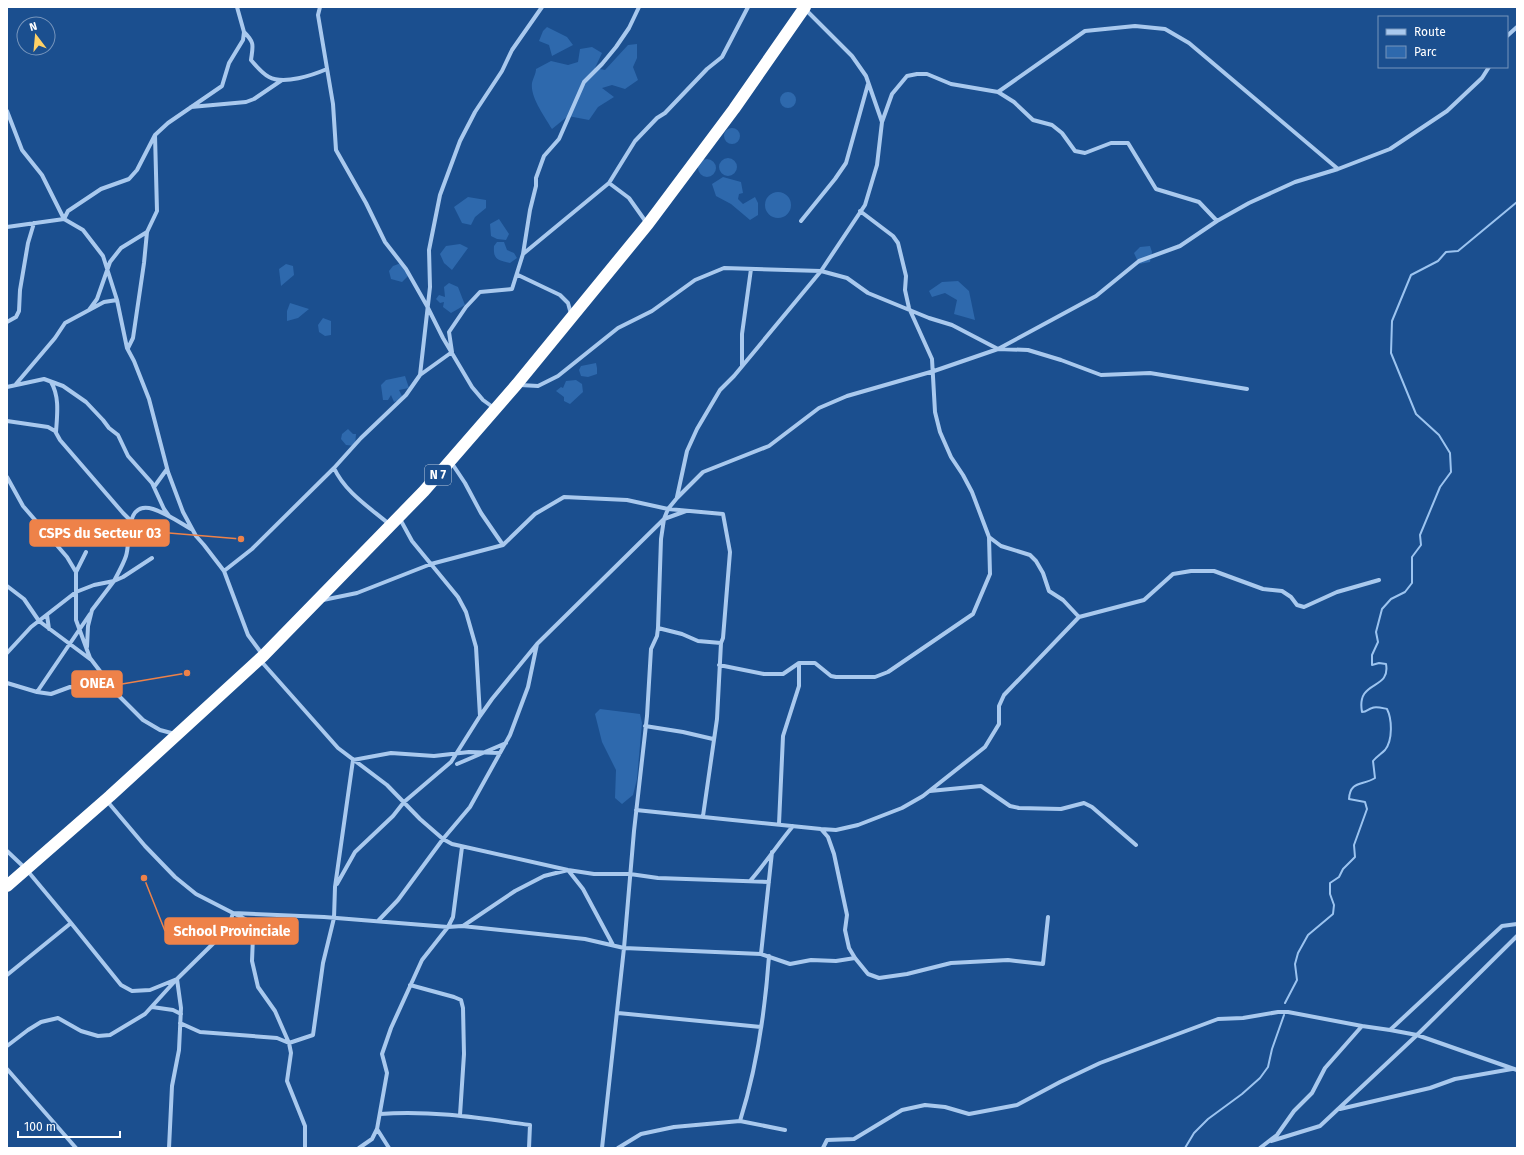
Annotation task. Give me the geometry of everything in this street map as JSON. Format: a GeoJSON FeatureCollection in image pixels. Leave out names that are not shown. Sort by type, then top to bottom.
{"type":"FeatureCollection","features":[{"type":"Feature","properties":{"kind":"highway","name":"N 7"},"geometry":{"type":"LineString","coordinates":[[7,886],[106,800],[262,658],[395,521],[450,461],[518,384],[648,224],[734,109],[804,8]]}},
{"type":"Feature","properties":{"kind":"street"},"geometry":{"type":"LineString","coordinates":[[64,218],[68,211],[101,189],[129,179],[137,170],[155,135],[168,123],[222,86],[229,63],[243,40],[244,32],[237,7]]}},
{"type":"Feature","properties":{"kind":"street"},"geometry":{"type":"LineString","coordinates":[[320,7],[318,15],[333,104],[336,150],[366,203],[385,242],[406,269],[440,333],[472,387],[483,400],[496,410]]}},
{"type":"Feature","properties":{"kind":"street"},"geometry":{"type":"LineString","coordinates":[[420,375],[430,287],[429,250],[440,195],[458,146],[475,112],[502,71],[512,50],[542,7]]}},
{"type":"Feature","properties":{"kind":"street"},"geometry":{"type":"LineString","coordinates":[[452,352],[449,332],[466,307],[480,292],[512,289],[518,275],[523,254],[530,210],[536,186],[536,178],[544,156],[559,138],[584,82],[602,64],[616,46],[629,28],[639,7]]}},
{"type":"Feature","properties":{"kind":"street"},"geometry":{"type":"LineString","coordinates":[[523,254],[609,183],[635,141],[657,118],[665,113],[707,69],[722,57],[748,7]]}},
{"type":"Feature","properties":{"kind":"street"},"geometry":{"type":"LineString","coordinates":[[804,8],[852,56],[866,76],[882,122]]}},
{"type":"Feature","properties":{"kind":"street"},"geometry":{"type":"LineString","coordinates":[[998,92],[1085,31],[1135,26],[1165,29],[1190,43],[1338,169]]}},
{"type":"Feature","properties":{"kind":"street"},"geometry":{"type":"LineString","coordinates":[[1508,35],[1517,27]]}},
{"type":"Feature","properties":{"kind":"street"},"geometry":{"type":"LineString","coordinates":[[244,32],[252,39],[253,45],[251,60],[255,66],[270,78],[282,80],[306,78],[327,69]]}},
{"type":"Feature","properties":{"kind":"street"},"geometry":{"type":"LineString","coordinates":[[602,1148],[618,1013],[651,649],[657,636],[658,628],[661,539],[664,519],[668,509],[677,498],[703,472],[769,446],[819,408],[847,396],[934,371],[998,349],[1096,296],[1139,261],[1180,246],[1217,221],[1249,203],[1295,182],[1338,169],[1390,148],[1448,110],[1482,78],[1488,68]]}},
{"type":"Feature","properties":{"kind":"street"},"geometry":{"type":"LineString","coordinates":[[677,498],[687,451],[720,390],[742,366],[821,271],[865,205],[877,165],[882,122],[892,94],[907,76],[927,74],[951,84],[998,92],[1014,102],[1033,120],[1052,125],[1062,134],[1075,151],[1085,153],[1111,143],[1128,143],[1156,189],[1199,202],[1217,221]]}},
{"type":"Feature","properties":{"kind":"street"},"geometry":{"type":"LineString","coordinates":[[191,107],[246,102],[254,99],[282,80]]}},
{"type":"Feature","properties":{"kind":"street"},"geometry":{"type":"LineString","coordinates":[[801,221],[846,163],[868,84]]}},
{"type":"Feature","properties":{"kind":"street"},"geometry":{"type":"LineString","coordinates":[[7,111],[22,150],[42,175],[64,218],[83,230],[103,256],[118,300],[127,348],[134,361],[149,399],[167,469],[183,512],[196,536],[224,571],[248,635],[262,658],[338,748],[387,786],[443,839],[452,844],[568,870],[594,874],[630,874],[658,878],[769,882]]}},
{"type":"Feature","properties":{"kind":"street"},"geometry":{"type":"LineString","coordinates":[[127,348],[133,338],[147,232],[157,211],[155,135]]}},
{"type":"Feature","properties":{"kind":"street"},"geometry":{"type":"LineString","coordinates":[[609,183],[629,198],[648,224]]}},
{"type":"Feature","properties":{"kind":"street"},"geometry":{"type":"LineString","coordinates":[[719,665],[764,674],[783,674],[800,663],[815,662],[831,676],[875,677],[888,672],[973,614],[990,574],[989,538],[972,492],[951,457],[940,432],[936,412],[932,359],[909,308],[905,290],[906,276],[898,243],[893,236],[860,212]]}},
{"type":"Feature","properties":{"kind":"street"},"geometry":{"type":"LineString","coordinates":[[7,227],[64,218]]}},
{"type":"Feature","properties":{"kind":"street"},"geometry":{"type":"LineString","coordinates":[[7,322],[16,318],[19,311],[21,280],[28,243],[34,223]]}},
{"type":"Feature","properties":{"kind":"street"},"geometry":{"type":"LineString","coordinates":[[88,311],[96,298],[110,262],[121,248],[147,232]]}},
{"type":"Feature","properties":{"kind":"street"},"geometry":{"type":"LineString","coordinates":[[518,384],[538,386],[558,376],[618,328],[652,311],[695,280],[724,268],[821,271],[847,278],[868,292],[909,308],[929,318],[952,325],[998,349],[1028,350],[1061,360],[1101,375],[1150,373],[1247,389]]}},
{"type":"Feature","properties":{"kind":"street"},"geometry":{"type":"LineString","coordinates":[[742,366],[742,334],[750,269]]}},
{"type":"Feature","properties":{"kind":"street"},"geometry":{"type":"LineString","coordinates":[[518,275],[560,295],[568,303],[572,318]]}},
{"type":"Feature","properties":{"kind":"street"},"geometry":{"type":"LineString","coordinates":[[16,385],[65,323],[104,302],[118,300]]}},
{"type":"Feature","properties":{"kind":"street"},"geometry":{"type":"LineString","coordinates":[[224,571],[252,548],[334,468],[361,438],[406,395],[420,375],[452,352]]}},
{"type":"Feature","properties":{"kind":"street"},"geometry":{"type":"LineString","coordinates":[[7,387],[44,379],[63,386],[86,402],[104,420],[109,428],[118,434],[128,456],[154,487],[169,516]]}},
{"type":"Feature","properties":{"kind":"street"},"geometry":{"type":"LineString","coordinates":[[51,382],[55,389],[57,408],[56,433]]}},
{"type":"Feature","properties":{"kind":"street"},"geometry":{"type":"LineString","coordinates":[[7,421],[48,427],[56,433],[130,520]]}},
{"type":"Feature","properties":{"kind":"street"},"geometry":{"type":"LineString","coordinates":[[450,461],[466,483],[481,513],[502,545]]}},
{"type":"Feature","properties":{"kind":"street"},"geometry":{"type":"LineString","coordinates":[[334,468],[339,479],[358,498],[395,521],[458,597],[466,612],[476,647],[480,716]]}},
{"type":"Feature","properties":{"kind":"street"},"geometry":{"type":"LineString","coordinates":[[154,487],[167,469]]}},
{"type":"Feature","properties":{"kind":"street"},"geometry":{"type":"LineString","coordinates":[[7,477],[23,506],[67,557],[76,572]]}},
{"type":"Feature","properties":{"kind":"street"},"geometry":{"type":"LineString","coordinates":[[316,602],[357,593],[431,564],[502,545],[535,514],[564,497],[627,500],[668,509],[723,514],[730,552],[723,638],[721,643],[719,665],[717,719],[702,816]]}},
{"type":"Feature","properties":{"kind":"street"},"geometry":{"type":"LineString","coordinates":[[37,692],[70,645],[92,610],[114,581],[127,555],[130,520],[135,512],[143,507],[153,508],[192,529]]}},
{"type":"Feature","properties":{"kind":"street"},"geometry":{"type":"LineString","coordinates":[[336,887],[355,852],[393,816],[404,802],[451,762],[492,699],[537,644],[664,519],[688,510]]}},
{"type":"Feature","properties":{"kind":"street"},"geometry":{"type":"LineString","coordinates":[[989,538],[1001,546],[1030,555],[1036,560],[1049,591],[1063,600],[1079,617]]}},
{"type":"Feature","properties":{"kind":"street"},"geometry":{"type":"LineString","coordinates":[[86,552],[76,572],[76,620],[93,661],[119,696],[143,720],[160,730],[178,735]]}},
{"type":"Feature","properties":{"kind":"street"},"geometry":{"type":"LineString","coordinates":[[7,653],[31,627],[76,592],[123,577],[152,558]]}},
{"type":"Feature","properties":{"kind":"street"},"geometry":{"type":"LineString","coordinates":[[636,810],[821,829],[836,830],[858,825],[902,808],[929,791],[985,747],[999,724],[999,706],[1004,695],[1079,617],[1144,600],[1174,574],[1191,571],[1214,571],[1263,589],[1282,591],[1291,597],[1297,605],[1304,607],[1337,592],[1379,580]]}},
{"type":"Feature","properties":{"kind":"street"},"geometry":{"type":"LineString","coordinates":[[7,586],[24,599],[39,621],[93,661]]}},
{"type":"Feature","properties":{"kind":"street"},"geometry":{"type":"LineString","coordinates":[[87,649],[88,626],[92,610]]}},
{"type":"Feature","properties":{"kind":"street"},"geometry":{"type":"LineString","coordinates":[[47,615],[49,629]]}},
{"type":"Feature","properties":{"kind":"street"},"geometry":{"type":"LineString","coordinates":[[658,628],[682,634],[698,641],[721,643]]}},
{"type":"Feature","properties":{"kind":"street"},"geometry":{"type":"LineString","coordinates":[[378,922],[398,900],[443,839],[470,807],[506,742],[528,687],[537,644]]}},
{"type":"Feature","properties":{"kind":"street"},"geometry":{"type":"LineString","coordinates":[[779,824],[783,736],[799,686],[800,663]]}},
{"type":"Feature","properties":{"kind":"street"},"geometry":{"type":"LineString","coordinates":[[7,683],[37,692],[50,694],[70,687],[98,688],[112,686]]}},
{"type":"Feature","properties":{"kind":"street"},"geometry":{"type":"LineString","coordinates":[[645,726],[683,732],[713,739]]}},
{"type":"Feature","properties":{"kind":"street"},"geometry":{"type":"LineString","coordinates":[[457,764],[506,742]]}},
{"type":"Feature","properties":{"kind":"street"},"geometry":{"type":"LineString","coordinates":[[352,760],[391,753],[434,756],[457,753],[500,753]]}},
{"type":"Feature","properties":{"kind":"street"},"geometry":{"type":"LineString","coordinates":[[180,1023],[200,1032],[277,1038],[289,1043],[313,1035],[323,963],[334,918],[336,887],[352,760]]}},
{"type":"Feature","properties":{"kind":"street"},"geometry":{"type":"LineString","coordinates":[[929,791],[981,786],[1010,806],[1019,808],[1061,809],[1084,803],[1092,807],[1136,845]]}},
{"type":"Feature","properties":{"kind":"street"},"geometry":{"type":"LineString","coordinates":[[106,800],[145,846],[175,877],[196,894],[247,920],[252,926],[252,961],[258,987],[275,1010],[289,1043],[291,1053],[287,1081],[305,1126],[305,1148]]}},
{"type":"Feature","properties":{"kind":"street"},"geometry":{"type":"LineString","coordinates":[[750,881],[793,826]]}},
{"type":"Feature","properties":{"kind":"street"},"geometry":{"type":"LineString","coordinates":[[821,829],[828,837],[834,854],[847,915],[845,930],[848,948],[868,974],[879,978],[907,974],[951,963],[1008,960],[1043,964],[1048,917]]}},
{"type":"Feature","properties":{"kind":"street"},"geometry":{"type":"LineString","coordinates":[[359,1148],[372,1139],[378,1128],[387,1073],[382,1054],[393,1022],[422,960],[448,926],[453,917],[462,847]]}},
{"type":"Feature","properties":{"kind":"street"},"geometry":{"type":"LineString","coordinates":[[7,851],[26,870],[71,922],[121,985],[132,991],[150,990],[176,979]]}},
{"type":"Feature","properties":{"kind":"street"},"geometry":{"type":"LineString","coordinates":[[761,954],[772,852]]}},
{"type":"Feature","properties":{"kind":"street"},"geometry":{"type":"LineString","coordinates":[[462,926],[515,891],[544,876],[568,870]]}},
{"type":"Feature","properties":{"kind":"street"},"geometry":{"type":"LineString","coordinates":[[568,870],[583,889],[613,945]]}},
{"type":"Feature","properties":{"kind":"street"},"geometry":{"type":"LineString","coordinates":[[233,913],[462,926],[585,939],[624,948],[761,954],[790,964],[812,960],[836,961],[855,958]]}},
{"type":"Feature","properties":{"kind":"street"},"geometry":{"type":"LineString","coordinates":[[7,1046],[41,1022],[58,1018],[81,1031],[98,1036],[110,1035],[145,1014],[176,979],[228,929],[233,913]]}},
{"type":"Feature","properties":{"kind":"street"},"geometry":{"type":"LineString","coordinates":[[7,975],[71,922]]}},
{"type":"Feature","properties":{"kind":"street"},"geometry":{"type":"LineString","coordinates":[[1390,1030],[1502,926],[1517,924]]}},
{"type":"Feature","properties":{"kind":"street"},"geometry":{"type":"LineString","coordinates":[[1267,1143],[1320,1126],[1340,1109],[1417,1035],[1517,936]]}},
{"type":"Feature","properties":{"kind":"street"},"geometry":{"type":"LineString","coordinates":[[740,1121],[755,1067],[766,998],[769,956]]}},
{"type":"Feature","properties":{"kind":"street"},"geometry":{"type":"LineString","coordinates":[[170,1148],[172,1086],[179,1050],[181,1014],[176,979]]}},
{"type":"Feature","properties":{"kind":"street"},"geometry":{"type":"LineString","coordinates":[[410,985],[454,996],[461,1000],[463,1008],[464,1054],[460,1115]]}},
{"type":"Feature","properties":{"kind":"street"},"geometry":{"type":"LineString","coordinates":[[152,1007],[173,1010],[181,1014]]}},
{"type":"Feature","properties":{"kind":"street"},"geometry":{"type":"LineString","coordinates":[[823,1148],[827,1140],[854,1139],[902,1110],[925,1105],[945,1107],[969,1114],[1018,1105],[1060,1082],[1100,1063],[1218,1019],[1242,1018],[1278,1012],[1288,1012],[1417,1035],[1517,1070]]}},
{"type":"Feature","properties":{"kind":"street"},"geometry":{"type":"LineString","coordinates":[[618,1013],[761,1027]]}},
{"type":"Feature","properties":{"kind":"street"},"geometry":{"type":"LineString","coordinates":[[1260,1148],[1277,1135],[1294,1111],[1312,1093],[1325,1068],[1362,1026]]}},
{"type":"Feature","properties":{"kind":"street"},"geometry":{"type":"LineString","coordinates":[[7,1069],[76,1148]]}},
{"type":"Feature","properties":{"kind":"street"},"geometry":{"type":"LineString","coordinates":[[1340,1109],[1430,1088],[1455,1079],[1512,1069]]}},
{"type":"Feature","properties":{"kind":"street"},"geometry":{"type":"LineString","coordinates":[[380,1114],[460,1115],[530,1125],[529,1148]]}},
{"type":"Feature","properties":{"kind":"street"},"geometry":{"type":"LineString","coordinates":[[618,1148],[641,1134],[674,1127],[740,1121],[785,1130]]}},
{"type":"Feature","properties":{"kind":"street"},"geometry":{"type":"LineString","coordinates":[[378,1128],[389,1148]]}},
{"type":"Feature","properties":{"kind":"green space"},"geometry":{"type":"Polygon","coordinates":[[[547,27],[567,37],[573,45],[552,56],[549,45],[539,41],[543,31],[547,27]]]}},
{"type":"Feature","properties":{"kind":"green space"},"geometry":{"type":"Polygon","coordinates":[[[637,44],[637,58],[633,67],[638,80],[625,89],[612,85],[602,88],[614,97],[598,107],[589,120],[568,116],[552,129],[533,94],[532,83],[536,69],[551,61],[568,65],[578,62],[580,49],[592,47],[602,53],[595,68],[605,70],[628,45],[637,44]]]}},
{"type":"Feature","properties":{"kind":"green space"},"geometry":{"type":"Polygon","coordinates":[[[785,92],[791,92],[796,97],[794,106],[791,108],[785,108],[780,103],[780,97],[785,92]]]}},
{"type":"Feature","properties":{"kind":"green space"},"geometry":{"type":"Polygon","coordinates":[[[729,128],[735,128],[740,133],[738,142],[735,144],[729,144],[724,139],[724,133],[729,128]]]}},
{"type":"Feature","properties":{"kind":"green space"},"geometry":{"type":"Polygon","coordinates":[[[728,158],[734,161],[737,167],[734,173],[728,176],[722,173],[719,167],[722,161],[728,158]]]}},
{"type":"Feature","properties":{"kind":"green space"},"geometry":{"type":"Polygon","coordinates":[[[707,159],[713,162],[716,168],[713,174],[707,177],[701,174],[698,168],[701,162],[707,159]]]}},
{"type":"Feature","properties":{"kind":"green space"},"geometry":{"type":"Polygon","coordinates":[[[723,177],[741,182],[743,193],[739,194],[738,199],[743,204],[755,197],[758,203],[758,215],[750,220],[731,204],[716,196],[712,184],[723,177]]]}},
{"type":"Feature","properties":{"kind":"green space"},"geometry":{"type":"Polygon","coordinates":[[[778,192],[787,196],[791,205],[787,214],[778,218],[769,214],[765,205],[769,196],[778,192]]]}},
{"type":"Feature","properties":{"kind":"green space"},"geometry":{"type":"Polygon","coordinates":[[[468,197],[486,200],[486,208],[475,217],[471,225],[462,223],[454,207],[468,197]]]}},
{"type":"Feature","properties":{"kind":"green space"},"geometry":{"type":"Polygon","coordinates":[[[499,219],[509,234],[506,240],[497,239],[491,236],[490,224],[499,219]]]}},
{"type":"Feature","properties":{"kind":"green space"},"geometry":{"type":"Polygon","coordinates":[[[497,242],[504,242],[507,250],[514,253],[517,258],[510,263],[497,259],[494,254],[494,246],[497,242]]]}},
{"type":"Feature","properties":{"kind":"green space"},"geometry":{"type":"Polygon","coordinates":[[[460,244],[468,248],[452,270],[444,263],[440,254],[446,246],[460,244]]]}},
{"type":"Feature","properties":{"kind":"green space"},"geometry":{"type":"Polygon","coordinates":[[[1150,246],[1152,252],[1150,262],[1139,264],[1134,253],[1140,247],[1150,246]]]}},
{"type":"Feature","properties":{"kind":"green space"},"geometry":{"type":"Polygon","coordinates":[[[401,263],[408,270],[408,276],[402,282],[391,279],[389,271],[393,266],[401,263]]]}},
{"type":"Feature","properties":{"kind":"green space"},"geometry":{"type":"Polygon","coordinates":[[[286,264],[293,266],[294,275],[281,286],[279,269],[286,264]]]}},
{"type":"Feature","properties":{"kind":"green space"},"geometry":{"type":"Polygon","coordinates":[[[958,281],[969,291],[975,320],[954,314],[957,300],[945,293],[932,297],[929,291],[942,282],[958,281]]]}},
{"type":"Feature","properties":{"kind":"green space"},"geometry":{"type":"Polygon","coordinates":[[[449,283],[458,287],[465,305],[451,313],[443,307],[444,302],[440,303],[436,299],[439,295],[445,297],[444,287],[449,283]]]}},
{"type":"Feature","properties":{"kind":"green space"},"geometry":{"type":"Polygon","coordinates":[[[290,303],[309,309],[298,318],[287,321],[287,311],[290,303]]]}},
{"type":"Feature","properties":{"kind":"green space"},"geometry":{"type":"Polygon","coordinates":[[[323,318],[331,321],[331,335],[325,336],[319,332],[318,325],[323,318]]]}},
{"type":"Feature","properties":{"kind":"green space"},"geometry":{"type":"Polygon","coordinates":[[[596,363],[597,374],[588,377],[581,376],[579,370],[581,366],[596,363]]]}},
{"type":"Feature","properties":{"kind":"green space"},"geometry":{"type":"Polygon","coordinates":[[[405,376],[409,388],[399,390],[402,396],[400,400],[394,402],[391,395],[388,400],[383,400],[381,385],[386,380],[405,376]]]}},
{"type":"Feature","properties":{"kind":"green space"},"geometry":{"type":"Polygon","coordinates":[[[576,380],[582,384],[583,392],[570,404],[564,401],[564,397],[556,391],[561,387],[563,388],[566,381],[576,380]]]}},
{"type":"Feature","properties":{"kind":"green space"},"geometry":{"type":"Polygon","coordinates":[[[348,429],[353,434],[356,434],[355,446],[346,445],[341,439],[342,434],[348,429]]]}},
{"type":"Feature","properties":{"kind":"green space"},"geometry":{"type":"Polygon","coordinates":[[[600,709],[640,714],[642,723],[637,779],[633,795],[622,804],[615,798],[616,770],[602,742],[595,714],[600,709]]]}},
{"type":"Feature","properties":{"kind":"waterway"},"geometry":{"type":"LineString","coordinates":[[1285,1003],[1297,980],[1295,964],[1298,953],[1308,935],[1333,914],[1334,905],[1330,894],[1330,883],[1339,877],[1343,869],[1355,857],[1354,845],[1367,809],[1365,802],[1349,799],[1350,793],[1358,784],[1375,778],[1373,761],[1388,746],[1391,724],[1387,709],[1375,707],[1362,712],[1364,694],[1368,689],[1384,678],[1386,672],[1386,664],[1379,663],[1372,665],[1372,655],[1378,642],[1376,632],[1382,609],[1391,599],[1405,592],[1412,583],[1412,557],[1421,545],[1420,535],[1440,487],[1451,472],[1450,453],[1439,435],[1416,414],[1391,353],[1392,321],[1411,275],[1438,261],[1446,252],[1458,251],[1517,202]]}},
{"type":"Feature","properties":{"kind":"waterway"},"geometry":{"type":"LineString","coordinates":[[1185,1148],[1194,1133],[1208,1119],[1242,1094],[1260,1078],[1268,1067],[1272,1049],[1284,1015]]}},
{"type":"Feature","properties":{"kind":"place","name":"CSPS du Secteur 03"},"geometry":{"type":"Point","coordinates":[241,539]}},
{"type":"Feature","properties":{"kind":"place","name":"ONEA"},"geometry":{"type":"Point","coordinates":[187,673]}},
{"type":"Feature","properties":{"kind":"place","name":"School Provinciale"},"geometry":{"type":"Point","coordinates":[144,878]}}]}
